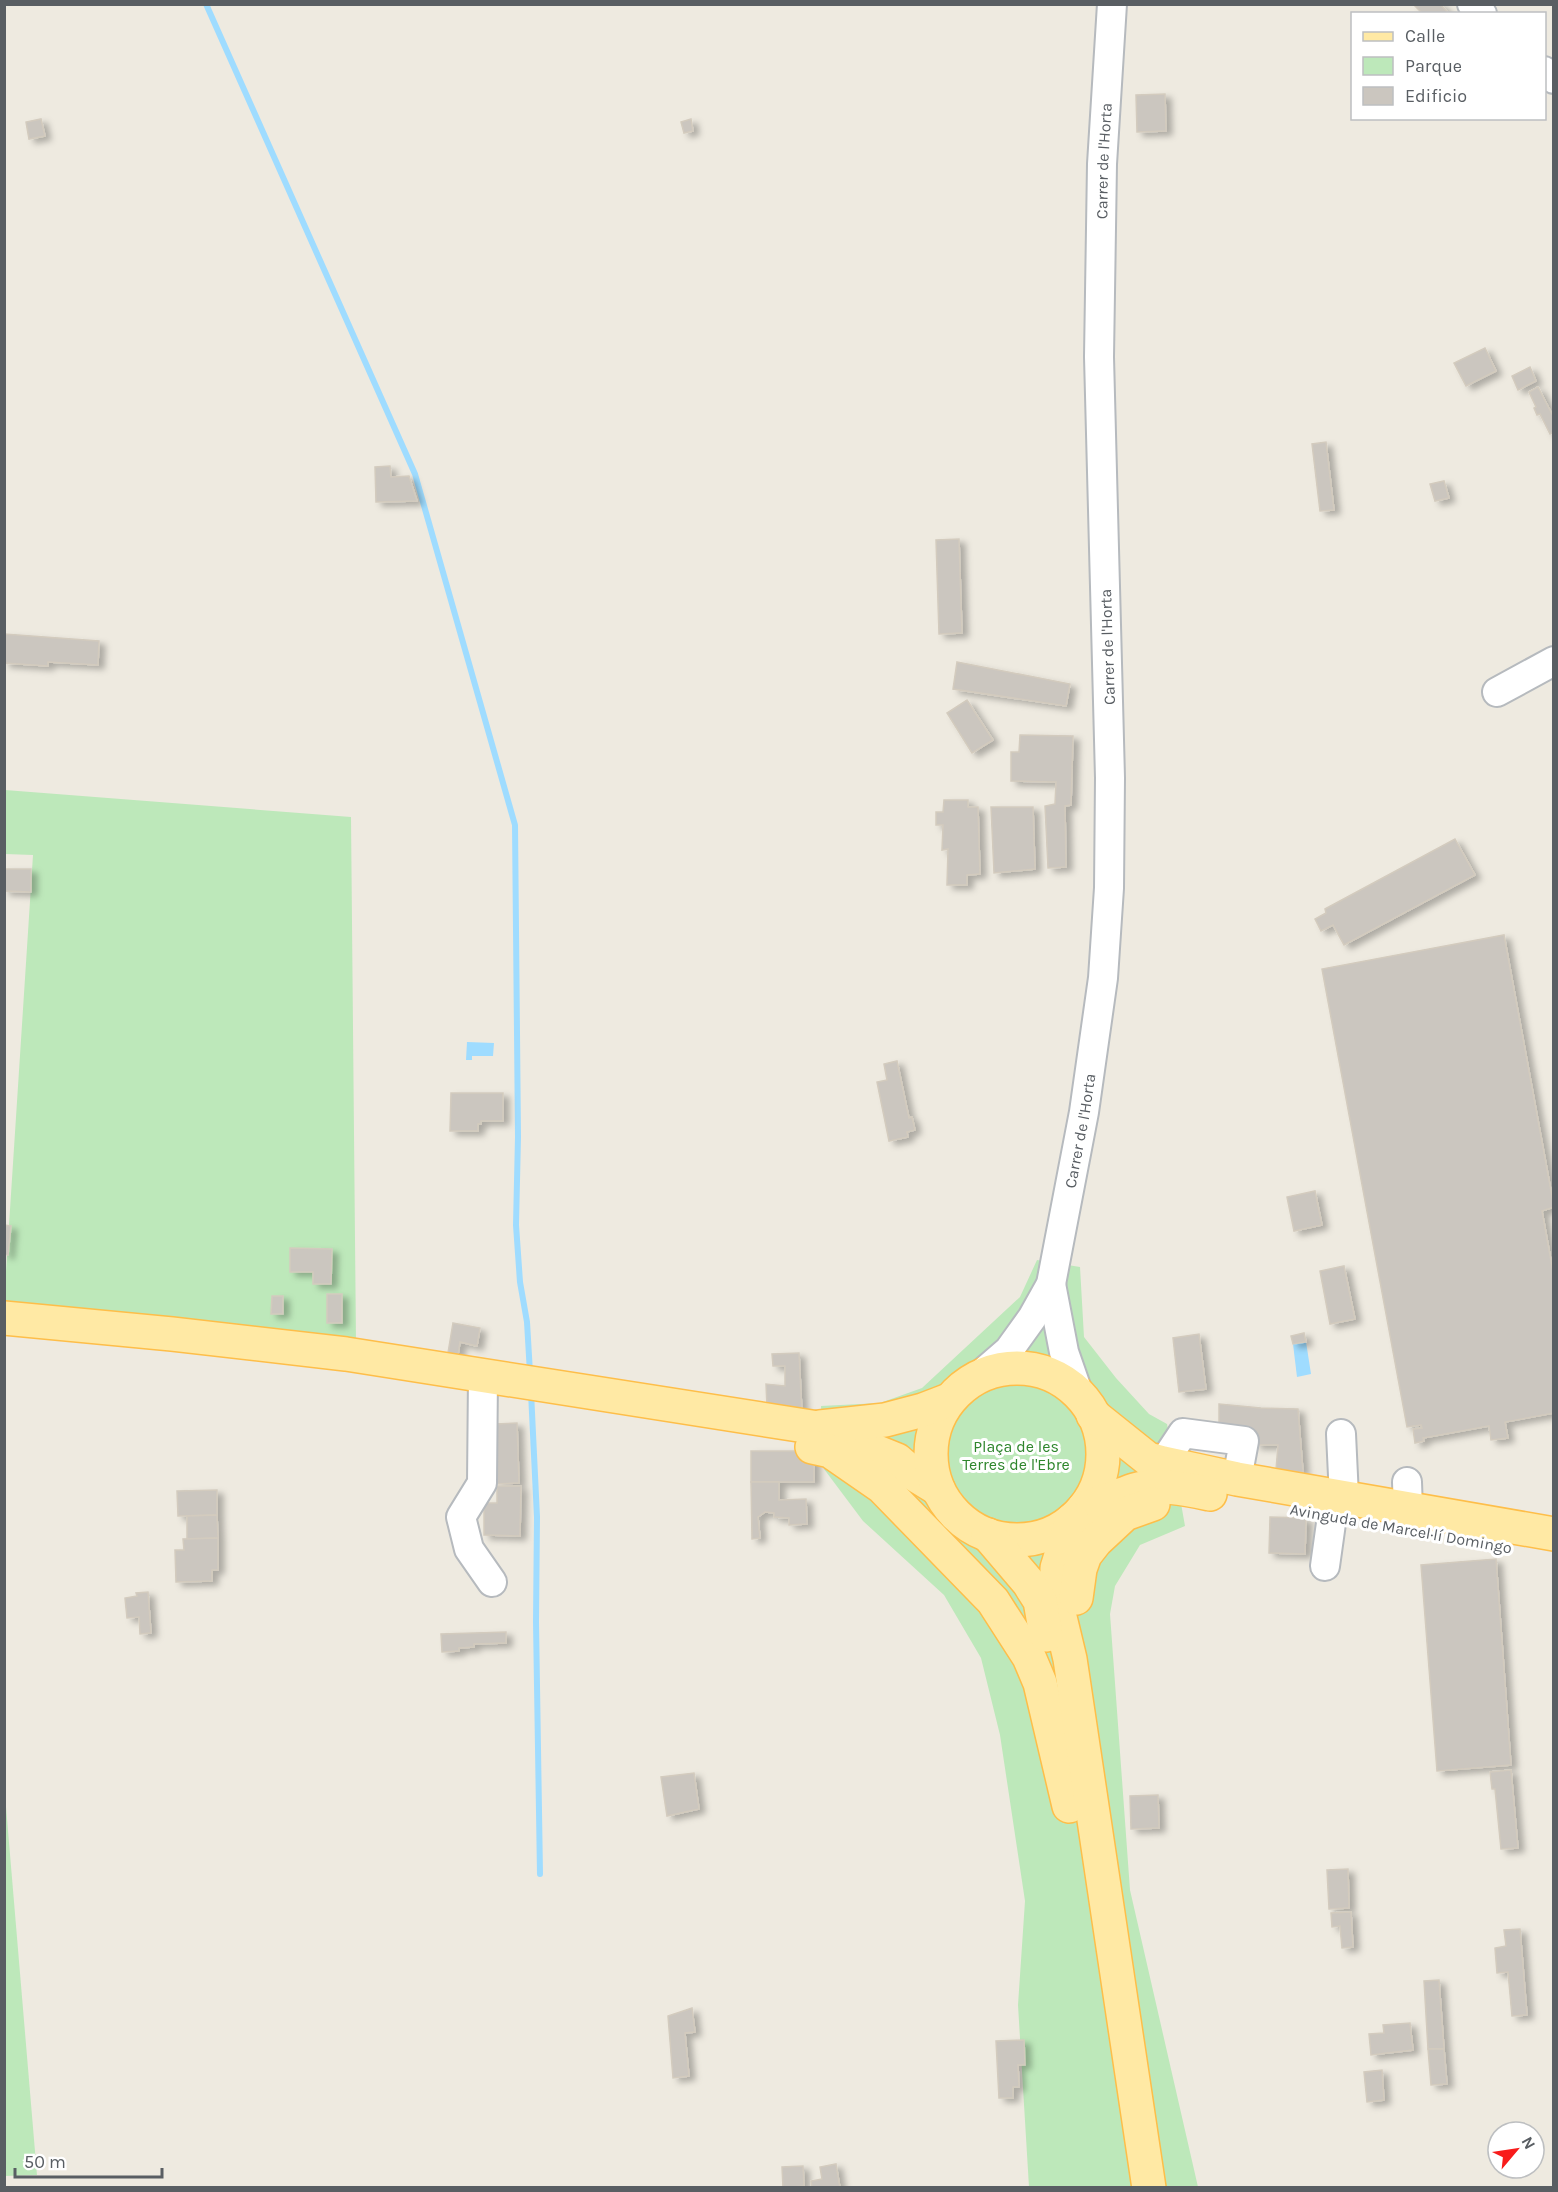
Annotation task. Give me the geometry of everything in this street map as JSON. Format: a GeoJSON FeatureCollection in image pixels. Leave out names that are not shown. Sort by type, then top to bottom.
{"type":"FeatureCollection","features":[{"type":"Feature","properties":{"kind":"main road"},"geometry":{"type":"LineString","coordinates":[[4,1318],[300,1338],[470,1367],[531,1383],[818,1428],[897,1460],[912,1473],[938,1489]]}},
{"type":"Feature","properties":{"kind":"main road"},"geometry":{"type":"LineString","coordinates":[[1014,1367],[1038,1370],[1060,1379],[1148,1459],[1242,1490],[1160,1487],[1135,1490],[1078,1514],[1060,1528],[1032,1538],[1017,1540],[988,1535],[959,1517],[938,1489],[931,1462],[931,1443],[936,1424],[949,1400],[963,1386],[979,1376],[1002,1369],[1014,1367]]}},
{"type":"Feature","properties":{"kind":"main road"},"geometry":{"type":"LineString","coordinates":[[818,1428],[885,1420],[949,1400]]}},
{"type":"Feature","properties":{"kind":"main road"},"geometry":{"type":"LineString","coordinates":[[661,1403],[706,1427],[770,1437],[830,1451],[890,1494],[993,1600],[1029,1657],[1040,1683],[1069,1806]]}},
{"type":"Feature","properties":{"kind":"main road"},"geometry":{"type":"LineString","coordinates":[[1086,1405],[1101,1438],[1102,1462],[1096,1486],[1078,1514],[1058,1568],[1057,1590],[1059,1613],[1070,1659],[1149,2187]]}},
{"type":"Feature","properties":{"kind":"main road"},"geometry":{"type":"LineString","coordinates":[[1070,1659],[1075,1636],[1077,1583],[1085,1555],[1115,1522],[1136,1509],[1171,1499],[1242,1490]]}},
{"type":"Feature","properties":{"kind":"main road","name":"Avinguda de Marcel·lí Domingo"},"geometry":{"type":"LineString","coordinates":[[1242,1490],[1338,1507],[1554,1555]]}},
{"type":"Feature","properties":{"kind":"main road"},"geometry":{"type":"LineString","coordinates":[[1338,1507],[1407,1495],[1554,1534]]}},
{"type":"Feature","properties":{"kind":"main road"},"geometry":{"type":"LineString","coordinates":[[988,1535],[1028,1582],[1040,1601],[1058,1701],[1069,1806],[1126,2187]]}},
{"type":"Feature","properties":{"kind":"street","name":"Carrer de l'Horta"},"geometry":{"type":"LineString","coordinates":[[1051,1284],[1074,1170],[1094,1046],[1103,978],[1108,913],[1110,778],[1099,357],[1102,174],[1112,4]]}},
{"type":"Feature","properties":{"kind":"street"},"geometry":{"type":"LineString","coordinates":[[1497,692],[1554,661]]}},
{"type":"Feature","properties":{"kind":"street"},"geometry":{"type":"LineString","coordinates":[[979,1376],[1009,1350],[1032,1318],[1051,1284]]}},
{"type":"Feature","properties":{"kind":"street"},"geometry":{"type":"LineString","coordinates":[[1051,1284],[1064,1352],[1086,1405]]}},
{"type":"Feature","properties":{"kind":"street"},"geometry":{"type":"LineString","coordinates":[[470,1367],[482,1483],[461,1517],[469,1549],[492,1582]]}},
{"type":"Feature","properties":{"kind":"street"},"geometry":{"type":"LineString","coordinates":[[1325,1566],[1338,1507],[1341,1434]]}},
{"type":"Feature","properties":{"kind":"green space"},"geometry":{"type":"Polygon","coordinates":[[[5,790],[351,817],[356,1343],[4,1302],[33,855],[5,854],[5,790]]]}},
{"type":"Feature","properties":{"kind":"green space","name":"Plaça de les Terres de l'Ebre"},"geometry":{"type":"Polygon","coordinates":[[[1037,1260],[1080,1267],[1084,1337],[1116,1378],[1149,1414],[1167,1424],[1185,1526],[1140,1545],[1115,1586],[1110,1614],[1130,1890],[1198,2187],[1029,2187],[1018,2005],[1025,1901],[1000,1735],[981,1658],[944,1595],[863,1521],[824,1469],[821,1406],[880,1403],[922,1388],[1020,1297],[1037,1260]]]}},
{"type":"Feature","properties":{"kind":"green space"},"geometry":{"type":"Polygon","coordinates":[[[4,1783],[37,2175],[4,2176],[4,1783]]]}},
{"type":"Feature","properties":{"kind":"water"},"geometry":{"type":"Polygon","coordinates":[[[467,1042],[494,1043],[493,1056],[472,1056],[472,1060],[466,1060],[467,1042]]]}},
{"type":"Feature","properties":{"kind":"water"},"geometry":{"type":"Polygon","coordinates":[[[1306,1342],[1311,1374],[1297,1377],[1293,1344],[1306,1342]]]}},
{"type":"Feature","properties":{"kind":"building"},"geometry":{"type":"Polygon","coordinates":[[[1417,4],[1440,4],[1447,12],[1421,12],[1415,6],[1417,4]]]}},
{"type":"Feature","properties":{"kind":"building"},"geometry":{"type":"Polygon","coordinates":[[[1165,94],[1166,131],[1137,132],[1136,95],[1165,94]]]}},
{"type":"Feature","properties":{"kind":"building"},"geometry":{"type":"Polygon","coordinates":[[[41,119],[45,136],[29,139],[26,122],[41,119]]]}},
{"type":"Feature","properties":{"kind":"building"},"geometry":{"type":"Polygon","coordinates":[[[691,119],[693,131],[684,133],[681,122],[691,119]]]}},
{"type":"Feature","properties":{"kind":"building"},"geometry":{"type":"Polygon","coordinates":[[[1485,348],[1496,371],[1466,386],[1454,363],[1485,348]]]}},
{"type":"Feature","properties":{"kind":"building"},"geometry":{"type":"Polygon","coordinates":[[[1530,367],[1536,381],[1518,390],[1512,376],[1530,367]]]}},
{"type":"Feature","properties":{"kind":"building"},"geometry":{"type":"Polygon","coordinates":[[[1538,387],[1554,418],[1554,432],[1550,434],[1540,414],[1537,415],[1529,392],[1538,387]]]}},
{"type":"Feature","properties":{"kind":"building"},"geometry":{"type":"Polygon","coordinates":[[[1326,442],[1334,510],[1320,511],[1312,444],[1326,442]]]}},
{"type":"Feature","properties":{"kind":"building"},"geometry":{"type":"Polygon","coordinates":[[[390,466],[391,477],[409,476],[417,501],[376,502],[375,467],[390,466]]]}},
{"type":"Feature","properties":{"kind":"building"},"geometry":{"type":"Polygon","coordinates":[[[1444,481],[1449,498],[1435,501],[1430,484],[1444,481]]]}},
{"type":"Feature","properties":{"kind":"building"},"geometry":{"type":"Polygon","coordinates":[[[959,539],[962,633],[939,634],[936,540],[959,539]]]}},
{"type":"Feature","properties":{"kind":"building"},"geometry":{"type":"Polygon","coordinates":[[[4,634],[99,641],[98,665],[48,662],[48,666],[4,663],[4,634]]]}},
{"type":"Feature","properties":{"kind":"building"},"geometry":{"type":"Polygon","coordinates":[[[957,662],[1070,684],[1066,706],[953,689],[957,662]]]}},
{"type":"Feature","properties":{"kind":"building"},"geometry":{"type":"Polygon","coordinates":[[[967,700],[993,740],[972,753],[947,713],[967,700]]]}},
{"type":"Feature","properties":{"kind":"building"},"geometry":{"type":"Polygon","coordinates":[[[1020,735],[1073,736],[1071,805],[1065,806],[1066,867],[1048,868],[1045,806],[1055,804],[1056,782],[1011,781],[1011,752],[1019,752],[1020,735]]]}},
{"type":"Feature","properties":{"kind":"building"},"geometry":{"type":"Polygon","coordinates":[[[944,800],[968,800],[968,807],[978,807],[980,874],[967,875],[967,885],[947,885],[948,849],[942,850],[943,825],[936,825],[936,812],[943,812],[944,800]]]}},
{"type":"Feature","properties":{"kind":"building"},"geometry":{"type":"Polygon","coordinates":[[[991,807],[1033,807],[1035,869],[994,873],[991,807]]]}},
{"type":"Feature","properties":{"kind":"building"},"geometry":{"type":"Polygon","coordinates":[[[1455,839],[1475,875],[1344,945],[1333,925],[1321,931],[1315,919],[1326,913],[1325,909],[1455,839]]]}},
{"type":"Feature","properties":{"kind":"building"},"geometry":{"type":"Polygon","coordinates":[[[4,869],[31,869],[31,892],[4,891],[4,869]]]}},
{"type":"Feature","properties":{"kind":"building"},"geometry":{"type":"Polygon","coordinates":[[[1504,935],[1554,1207],[1542,1211],[1554,1277],[1554,1413],[1505,1422],[1508,1438],[1491,1440],[1489,1426],[1423,1438],[1424,1441],[1415,1443],[1413,1429],[1422,1428],[1421,1425],[1407,1427],[1322,969],[1504,935]]]}},
{"type":"Feature","properties":{"kind":"building"},"geometry":{"type":"Polygon","coordinates":[[[897,1061],[909,1118],[912,1117],[915,1130],[907,1132],[908,1137],[889,1141],[877,1082],[887,1080],[884,1064],[897,1061]]]}},
{"type":"Feature","properties":{"kind":"building"},"geometry":{"type":"Polygon","coordinates":[[[451,1093],[503,1093],[503,1121],[481,1121],[481,1124],[478,1124],[478,1131],[450,1131],[451,1093]]]}},
{"type":"Feature","properties":{"kind":"building"},"geometry":{"type":"Polygon","coordinates":[[[1315,1191],[1322,1225],[1294,1231],[1287,1197],[1315,1191]]]}},
{"type":"Feature","properties":{"kind":"building"},"geometry":{"type":"Polygon","coordinates":[[[4,1225],[11,1226],[8,1255],[4,1254],[4,1225]]]}},
{"type":"Feature","properties":{"kind":"building"},"geometry":{"type":"Polygon","coordinates":[[[290,1248],[332,1249],[331,1284],[313,1284],[313,1272],[290,1272],[290,1248]]]}},
{"type":"Feature","properties":{"kind":"building"},"geometry":{"type":"Polygon","coordinates":[[[1344,1266],[1355,1319],[1330,1324],[1320,1271],[1344,1266]]]}},
{"type":"Feature","properties":{"kind":"building"},"geometry":{"type":"Polygon","coordinates":[[[327,1294],[342,1294],[342,1323],[327,1323],[327,1294]]]}},
{"type":"Feature","properties":{"kind":"building"},"geometry":{"type":"Polygon","coordinates":[[[272,1296],[283,1296],[283,1314],[271,1314],[272,1296]]]}},
{"type":"Feature","properties":{"kind":"building"},"geometry":{"type":"Polygon","coordinates":[[[453,1323],[480,1328],[477,1346],[460,1342],[458,1355],[448,1353],[453,1323]]]}},
{"type":"Feature","properties":{"kind":"building"},"geometry":{"type":"Polygon","coordinates":[[[1304,1333],[1306,1342],[1293,1344],[1291,1336],[1304,1333]]]}},
{"type":"Feature","properties":{"kind":"building"},"geometry":{"type":"Polygon","coordinates":[[[1199,1334],[1206,1389],[1179,1392],[1173,1338],[1199,1334]]]}},
{"type":"Feature","properties":{"kind":"building"},"geometry":{"type":"Polygon","coordinates":[[[799,1353],[802,1413],[767,1407],[766,1384],[785,1386],[785,1366],[773,1366],[772,1354],[799,1353]]]}},
{"type":"Feature","properties":{"kind":"building"},"geometry":{"type":"Polygon","coordinates":[[[1219,1404],[1298,1409],[1303,1472],[1276,1470],[1278,1445],[1255,1445],[1255,1432],[1219,1432],[1219,1404]]]}},
{"type":"Feature","properties":{"kind":"building"},"geometry":{"type":"Polygon","coordinates":[[[517,1423],[519,1483],[495,1484],[494,1424],[517,1423]]]}},
{"type":"Feature","properties":{"kind":"building"},"geometry":{"type":"Polygon","coordinates":[[[751,1451],[814,1451],[814,1482],[751,1482],[751,1451]]]}},
{"type":"Feature","properties":{"kind":"building"},"geometry":{"type":"Polygon","coordinates":[[[751,1482],[779,1482],[779,1500],[806,1499],[807,1524],[789,1525],[789,1518],[774,1517],[774,1513],[765,1512],[758,1517],[760,1538],[752,1539],[751,1482]]]}},
{"type":"Feature","properties":{"kind":"building"},"geometry":{"type":"Polygon","coordinates":[[[497,1486],[521,1486],[520,1536],[484,1535],[484,1503],[497,1503],[497,1486]]]}},
{"type":"Feature","properties":{"kind":"building"},"geometry":{"type":"Polygon","coordinates":[[[217,1490],[217,1515],[178,1516],[177,1491],[217,1490]]]}},
{"type":"Feature","properties":{"kind":"building"},"geometry":{"type":"Polygon","coordinates":[[[217,1515],[218,1538],[187,1539],[187,1516],[217,1515]]]}},
{"type":"Feature","properties":{"kind":"building"},"geometry":{"type":"Polygon","coordinates":[[[1270,1517],[1306,1518],[1305,1554],[1269,1553],[1270,1517]]]}},
{"type":"Feature","properties":{"kind":"building"},"geometry":{"type":"Polygon","coordinates":[[[218,1538],[218,1570],[212,1570],[212,1581],[176,1582],[175,1550],[184,1550],[183,1539],[218,1538]]]}},
{"type":"Feature","properties":{"kind":"building"},"geometry":{"type":"Polygon","coordinates":[[[1496,1559],[1511,1765],[1437,1771],[1421,1565],[1496,1559]]]}},
{"type":"Feature","properties":{"kind":"building"},"geometry":{"type":"Polygon","coordinates":[[[148,1592],[151,1633],[140,1634],[139,1617],[127,1618],[125,1598],[137,1596],[136,1593],[148,1592]]]}},
{"type":"Feature","properties":{"kind":"building"},"geometry":{"type":"Polygon","coordinates":[[[506,1632],[506,1643],[474,1644],[474,1647],[459,1648],[459,1651],[442,1652],[441,1634],[506,1632]]]}},
{"type":"Feature","properties":{"kind":"building"},"geometry":{"type":"Polygon","coordinates":[[[1511,1770],[1518,1848],[1501,1849],[1495,1789],[1492,1789],[1490,1772],[1511,1770]]]}},
{"type":"Feature","properties":{"kind":"building"},"geometry":{"type":"Polygon","coordinates":[[[694,1773],[699,1809],[667,1816],[661,1777],[694,1773]]]}},
{"type":"Feature","properties":{"kind":"building"},"geometry":{"type":"Polygon","coordinates":[[[1158,1795],[1159,1828],[1131,1829],[1130,1796],[1158,1795]]]}},
{"type":"Feature","properties":{"kind":"building"},"geometry":{"type":"Polygon","coordinates":[[[1348,1869],[1349,1908],[1329,1909],[1327,1870],[1348,1869]]]}},
{"type":"Feature","properties":{"kind":"building"},"geometry":{"type":"Polygon","coordinates":[[[1351,1912],[1353,1947],[1342,1948],[1340,1926],[1332,1927],[1331,1913],[1351,1912]]]}},
{"type":"Feature","properties":{"kind":"building"},"geometry":{"type":"Polygon","coordinates":[[[1520,1929],[1527,2015],[1512,2016],[1508,1972],[1497,1973],[1495,1948],[1506,1946],[1504,1930],[1520,1929]]]}},
{"type":"Feature","properties":{"kind":"building"},"geometry":{"type":"Polygon","coordinates":[[[1439,1980],[1444,2049],[1428,2049],[1424,1981],[1439,1980]]]}},
{"type":"Feature","properties":{"kind":"building"},"geometry":{"type":"Polygon","coordinates":[[[692,2008],[695,2032],[685,2033],[689,2076],[673,2078],[668,2016],[692,2008]]]}},
{"type":"Feature","properties":{"kind":"building"},"geometry":{"type":"Polygon","coordinates":[[[1410,2023],[1413,2050],[1371,2055],[1369,2034],[1384,2033],[1383,2025],[1410,2023]]]}},
{"type":"Feature","properties":{"kind":"building"},"geometry":{"type":"Polygon","coordinates":[[[1024,2040],[1025,2065],[1018,2065],[1019,2087],[1013,2087],[1013,2098],[999,2098],[996,2041],[1024,2040]]]}},
{"type":"Feature","properties":{"kind":"building"},"geometry":{"type":"Polygon","coordinates":[[[1428,2049],[1444,2049],[1447,2084],[1431,2085],[1428,2049]]]}},
{"type":"Feature","properties":{"kind":"building"},"geometry":{"type":"Polygon","coordinates":[[[1382,2070],[1384,2100],[1367,2102],[1364,2072],[1382,2070]]]}},
{"type":"Feature","properties":{"kind":"building"},"geometry":{"type":"Polygon","coordinates":[[[836,2164],[840,2188],[812,2188],[811,2181],[822,2179],[820,2167],[836,2164]]]}},
{"type":"Feature","properties":{"kind":"building"},"geometry":{"type":"Polygon","coordinates":[[[803,2166],[804,2186],[783,2188],[782,2167],[803,2166]]]}},
{"type":"Feature","properties":{"kind":"waterway"},"geometry":{"type":"LineString","coordinates":[[206,4],[415,474],[515,825],[518,1137],[516,1225],[520,1282],[527,1322],[530,1373]]}},
{"type":"Feature","properties":{"kind":"waterway"},"geometry":{"type":"LineString","coordinates":[[531,1392],[537,1517],[536,1622],[540,1874]]}}]}
